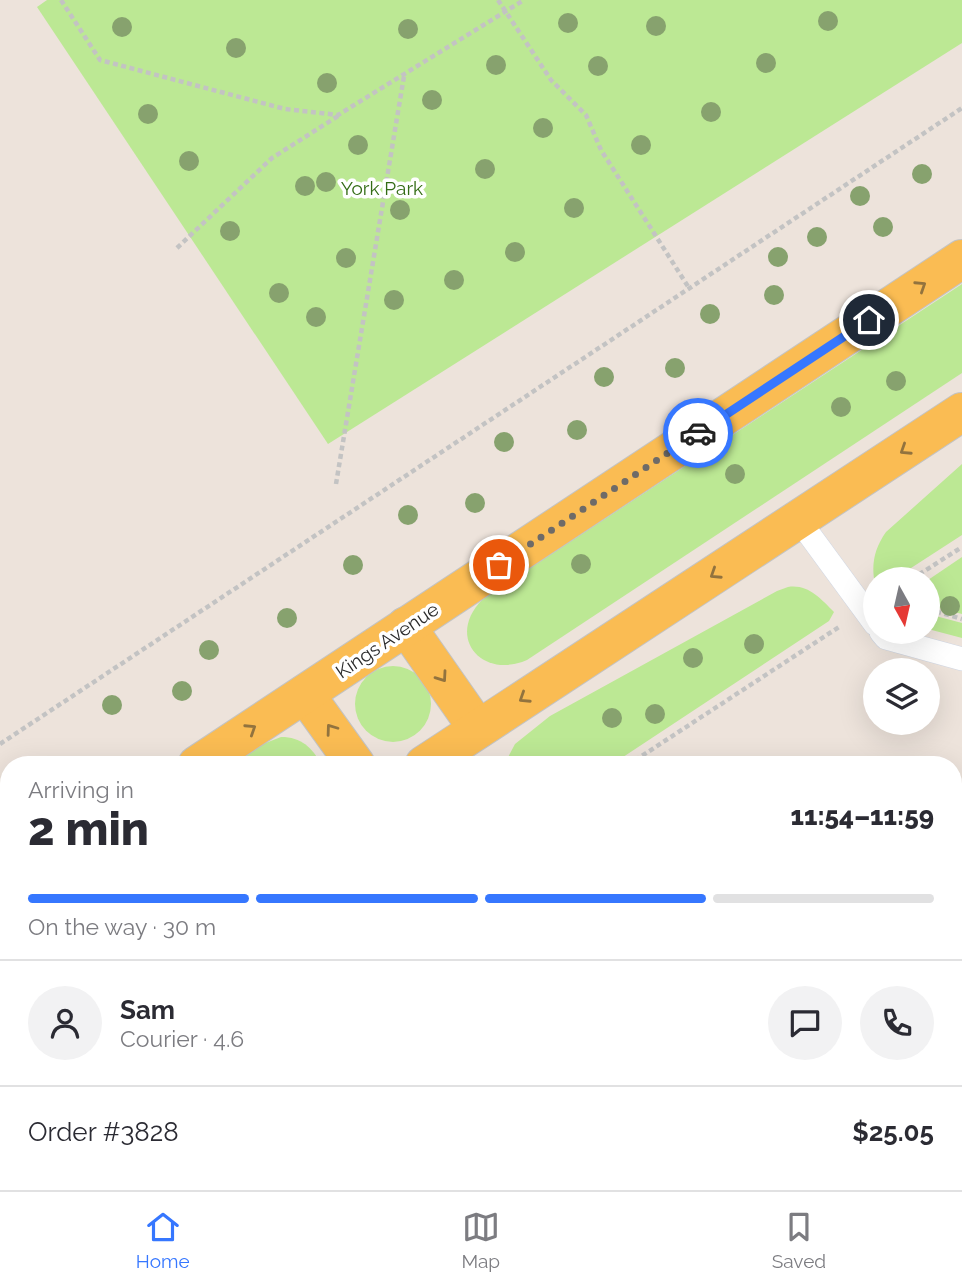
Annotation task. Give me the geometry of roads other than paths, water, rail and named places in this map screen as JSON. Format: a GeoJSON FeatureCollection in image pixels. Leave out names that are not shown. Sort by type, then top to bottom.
{"type":"FeatureCollection","features":[{"type":"Feature","properties":{"kind":"main road","name":"Kings Avenue"},"geometry":{"type":"LineString","coordinates":[[211,756],[962,260]]}},
{"type":"Feature","properties":{"kind":"main road"},"geometry":{"type":"LineString","coordinates":[[438,756],[962,412]]}},
{"type":"Feature","properties":{"kind":"main road"},"geometry":{"type":"LineString","coordinates":[[406,626],[478,729]]}},
{"type":"Feature","properties":{"kind":"main road"},"geometry":{"type":"LineString","coordinates":[[305,694],[350,756]]}},
{"type":"Feature","properties":{"kind":"lane"},"geometry":{"type":"LineString","coordinates":[[799,519],[863,607]]}},
{"type":"Feature","properties":{"kind":"lane"},"geometry":{"type":"LineString","coordinates":[[908,644],[962,659]]}},
{"type":"Feature","properties":{"kind":"park label","name":"York Park"},"geometry":{"type":"Point","coordinates":[382,188]}}]}
